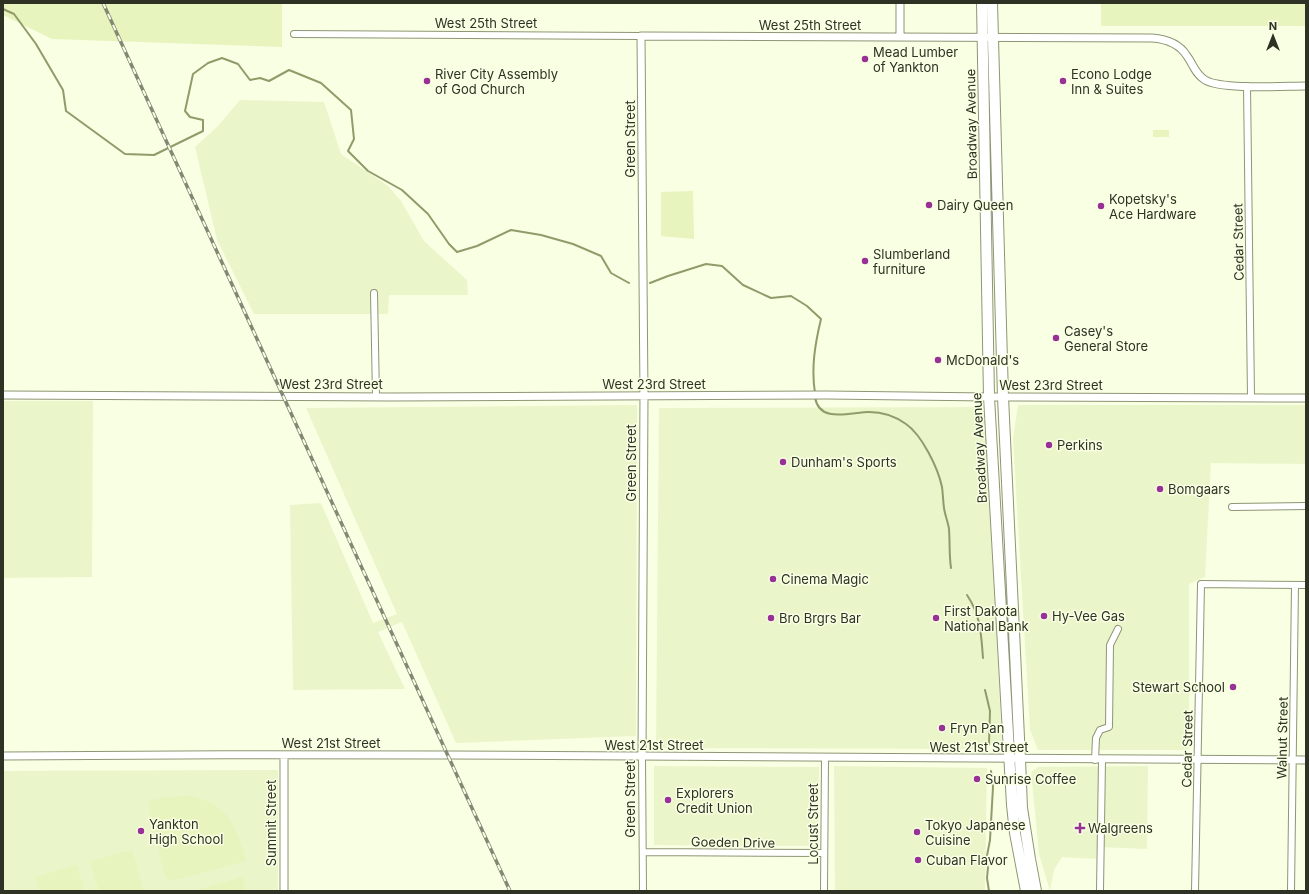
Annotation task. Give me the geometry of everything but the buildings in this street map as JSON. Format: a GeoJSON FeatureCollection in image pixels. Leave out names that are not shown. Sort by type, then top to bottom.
{"type":"FeatureCollection","features":[{"type":"Feature","properties":{"kind":"highway","name":"Broadway Avenue"},"geometry":{"type":"LineString","coordinates":[[982,3],[987,37],[1003,397],[1015,833],[1026,891]]}},
{"type":"Feature","properties":{"kind":"highway","name":"Broadway Avenue"},"geometry":{"type":"LineString","coordinates":[[992,3],[987,37],[989,397],[1014,759],[1036,891]]}},
{"type":"Feature","properties":{"kind":"street"},"geometry":{"type":"LineString","coordinates":[[900,3],[900,37]]}},
{"type":"Feature","properties":{"kind":"street","name":"West 25th Street"},"geometry":{"type":"LineString","coordinates":[[294,34],[1161,39],[1169,41],[1180,47],[1187,55],[1195,71],[1201,78],[1212,83],[1247,86],[1306,86]]}},
{"type":"Feature","properties":{"kind":"street","name":"Green Street"},"geometry":{"type":"LineString","coordinates":[[641,36],[644,396],[642,758],[643,891]]}},
{"type":"Feature","properties":{"kind":"street","name":"Cedar Street"},"geometry":{"type":"LineString","coordinates":[[1247,86],[1251,398]]}},
{"type":"Feature","properties":{"kind":"street"},"geometry":{"type":"LineString","coordinates":[[374,293],[376,396]]}},
{"type":"Feature","properties":{"kind":"street","name":"West 23rd Street"},"geometry":{"type":"LineString","coordinates":[[3,395],[826,395],[1306,398]]}},
{"type":"Feature","properties":{"kind":"street"},"geometry":{"type":"LineString","coordinates":[[1232,507],[1306,506]]}},
{"type":"Feature","properties":{"kind":"street","name":"Cedar Street"},"geometry":{"type":"LineString","coordinates":[[1195,891],[1201,584],[1295,585]]}},
{"type":"Feature","properties":{"kind":"street"},"geometry":{"type":"LineString","coordinates":[[1295,585],[1306,585]]}},
{"type":"Feature","properties":{"kind":"street","name":"Walnut Street"},"geometry":{"type":"LineString","coordinates":[[1291,891],[1295,585]]}},
{"type":"Feature","properties":{"kind":"street"},"geometry":{"type":"LineString","coordinates":[[1100,891],[1100,736],[1104,728],[1109,727],[1110,645],[1118,629]]}},
{"type":"Feature","properties":{"kind":"street","name":"Summit Street"},"geometry":{"type":"LineString","coordinates":[[284,755],[284,891]]}},
{"type":"Feature","properties":{"kind":"street","name":"West 21st Street"},"geometry":{"type":"LineString","coordinates":[[3,756],[447,755],[642,758],[1306,760]]}},
{"type":"Feature","properties":{"kind":"street","name":"Locust Street"},"geometry":{"type":"LineString","coordinates":[[824,891],[825,758]]}},
{"type":"Feature","properties":{"kind":"street","name":"Goeden Drive"},"geometry":{"type":"LineString","coordinates":[[643,852],[824,853]]}},
{"type":"Feature","properties":{"kind":"shaded area"},"geometry":{"type":"Polygon","coordinates":[[[3,3],[282,3],[282,47],[52,39],[3,15],[3,3]]]}},
{"type":"Feature","properties":{"kind":"shaded area"},"geometry":{"type":"Polygon","coordinates":[[[1101,3],[1306,3],[1306,26],[1101,26],[1101,3]]]}},
{"type":"Feature","properties":{"kind":"shaded area"},"geometry":{"type":"Polygon","coordinates":[[[240,100],[324,102],[341,154],[388,186],[401,201],[424,241],[467,280],[468,295],[389,295],[388,314],[254,314],[217,240],[195,147],[217,127],[240,100]]]}},
{"type":"Feature","properties":{"kind":"shaded area"},"geometry":{"type":"Polygon","coordinates":[[[1153,130],[1169,130],[1169,137],[1153,137],[1153,130]]]}},
{"type":"Feature","properties":{"kind":"shaded area"},"geometry":{"type":"Polygon","coordinates":[[[693,191],[694,239],[661,236],[661,192],[693,191]]]}},
{"type":"Feature","properties":{"kind":"shaded area"},"geometry":{"type":"Polygon","coordinates":[[[3,401],[93,401],[92,577],[3,578],[3,401]]]}},
{"type":"Feature","properties":{"kind":"shaded area"},"geometry":{"type":"Polygon","coordinates":[[[637,405],[636,736],[456,743],[402,622],[378,632],[405,689],[293,690],[290,505],[321,503],[373,623],[397,614],[306,408],[637,405]]]}},
{"type":"Feature","properties":{"kind":"shaded area"},"geometry":{"type":"Polygon","coordinates":[[[1018,405],[1306,405],[1306,464],[1211,463],[1205,577],[1189,584],[1189,750],[1038,750],[1030,730],[1013,439],[1018,405]]]}},
{"type":"Feature","properties":{"kind":"shaded area"},"geometry":{"type":"Polygon","coordinates":[[[985,407],[1002,743],[976,749],[656,748],[659,408],[985,407]]]}},
{"type":"Feature","properties":{"kind":"shaded area"},"geometry":{"type":"Polygon","coordinates":[[[654,766],[819,767],[818,846],[654,845],[654,766]]]}},
{"type":"Feature","properties":{"kind":"shaded area"},"geometry":{"type":"Polygon","coordinates":[[[834,766],[987,768],[985,891],[835,891],[834,766]]]}},
{"type":"Feature","properties":{"kind":"shaded area"},"geometry":{"type":"Polygon","coordinates":[[[1148,766],[1147,849],[1097,847],[1096,859],[1062,857],[1054,870],[1050,891],[1039,854],[1031,772],[1038,767],[1148,766]]]}},
{"type":"Feature","properties":{"kind":"shaded area","name":"Yankton High School"},"geometry":{"type":"Polygon","coordinates":[[[278,770],[278,891],[3,891],[3,771],[278,770]]]}},
{"type":"Feature","properties":{"kind":"shaded area"},"geometry":{"type":"Polygon","coordinates":[[[189,796],[210,802],[224,813],[230,820],[238,835],[246,861],[171,881],[165,877],[148,801],[168,797],[189,796]]]}},
{"type":"Feature","properties":{"kind":"shaded area"},"geometry":{"type":"Polygon","coordinates":[[[132,850],[144,891],[99,891],[90,861],[132,850]]]}},
{"type":"Feature","properties":{"kind":"shaded area"},"geometry":{"type":"Polygon","coordinates":[[[77,865],[84,891],[39,891],[35,877],[77,865]]]}},
{"type":"Feature","properties":{"kind":"shaded area"},"geometry":{"type":"Polygon","coordinates":[[[243,877],[246,891],[192,891],[243,877]]]}},
{"type":"Feature","properties":{"kind":"waterway"},"geometry":{"type":"LineString","coordinates":[[3,9],[14,14],[36,44],[63,90],[66,111],[125,154],[154,155],[203,131],[203,120],[190,117],[185,111],[193,74],[208,63],[222,58],[238,64],[250,80],[260,78],[269,81],[289,70],[321,83],[351,110],[354,139],[348,151],[368,171],[402,190],[428,214],[449,244],[457,252],[477,246],[511,230],[541,235],[573,244],[601,256],[611,273],[629,283]]}},
{"type":"Feature","properties":{"kind":"waterway"},"geometry":{"type":"LineString","coordinates":[[650,283],[706,264],[722,266],[743,285],[771,298],[791,296],[807,306],[821,319],[814,356],[813,374],[815,393]]}},
{"type":"Feature","properties":{"kind":"waterway"},"geometry":{"type":"LineString","coordinates":[[815,397],[818,405],[823,411],[829,414],[837,415],[869,412],[884,414],[902,421],[918,436],[928,452],[940,479],[944,508],[949,529],[951,568]]}},
{"type":"Feature","properties":{"kind":"waterway"},"geometry":{"type":"LineString","coordinates":[[967,595],[978,618],[983,658]]}},
{"type":"Feature","properties":{"kind":"waterway"},"geometry":{"type":"LineString","coordinates":[[985,690],[990,711],[989,744]]}},
{"type":"Feature","properties":{"kind":"waterway"},"geometry":{"type":"LineString","coordinates":[[989,891],[987,878],[988,867],[986,861],[990,840],[993,787],[991,771]]}},
{"type":"Feature","properties":{"kind":"railway"},"geometry":{"type":"LineString","coordinates":[[103,3],[510,891]]}},
{"type":"Feature","properties":{"kind":"place","name":"Mead Lumber of Yankton"},"geometry":{"type":"Point","coordinates":[865,59]}},
{"type":"Feature","properties":{"kind":"place","name":"River City Assembly of God Church"},"geometry":{"type":"Point","coordinates":[427,81]}},
{"type":"Feature","properties":{"kind":"place","name":"Econo Lodge Inn & Suites"},"geometry":{"type":"Point","coordinates":[1063,81]}},
{"type":"Feature","properties":{"kind":"place","name":"Dairy Queen"},"geometry":{"type":"Point","coordinates":[929,205]}},
{"type":"Feature","properties":{"kind":"place","name":"Kopetsky's Ace Hardware"},"geometry":{"type":"Point","coordinates":[1101,206]}},
{"type":"Feature","properties":{"kind":"place","name":"Slumberland furniture"},"geometry":{"type":"Point","coordinates":[865,261]}},
{"type":"Feature","properties":{"kind":"place","name":"Casey's General Store"},"geometry":{"type":"Point","coordinates":[1056,338]}},
{"type":"Feature","properties":{"kind":"place","name":"McDonald's"},"geometry":{"type":"Point","coordinates":[938,360]}},
{"type":"Feature","properties":{"kind":"place","name":"Perkins"},"geometry":{"type":"Point","coordinates":[1049,445]}},
{"type":"Feature","properties":{"kind":"place","name":"Dunham's Sports"},"geometry":{"type":"Point","coordinates":[783,462]}},
{"type":"Feature","properties":{"kind":"place","name":"Bomgaars"},"geometry":{"type":"Point","coordinates":[1160,489]}},
{"type":"Feature","properties":{"kind":"place","name":"Cinema Magic"},"geometry":{"type":"Point","coordinates":[773,579]}},
{"type":"Feature","properties":{"kind":"place","name":"Hy-Vee Gas"},"geometry":{"type":"Point","coordinates":[1044,616]}},
{"type":"Feature","properties":{"kind":"place","name":"Bro Brgrs Bar"},"geometry":{"type":"Point","coordinates":[771,618]}},
{"type":"Feature","properties":{"kind":"place","name":"First Dakota National Bank"},"geometry":{"type":"Point","coordinates":[936,618]}},
{"type":"Feature","properties":{"kind":"place","name":"Stewart School"},"geometry":{"type":"Point","coordinates":[1233,687]}},
{"type":"Feature","properties":{"kind":"place","name":"Fryn Pan"},"geometry":{"type":"Point","coordinates":[942,728]}},
{"type":"Feature","properties":{"kind":"place","name":"Sunrise Coffee"},"geometry":{"type":"Point","coordinates":[977,779]}},
{"type":"Feature","properties":{"kind":"place","name":"Explorers Credit Union"},"geometry":{"type":"Point","coordinates":[668,800]}},
{"type":"Feature","properties":{"kind":"place","name":"Walgreens"},"geometry":{"type":"Point","coordinates":[1080,828]}},
{"type":"Feature","properties":{"kind":"place","name":"Yankton High School"},"geometry":{"type":"Point","coordinates":[141,831]}},
{"type":"Feature","properties":{"kind":"place","name":"Tokyo Japanese Cuisine"},"geometry":{"type":"Point","coordinates":[917,832]}},
{"type":"Feature","properties":{"kind":"place","name":"Cuban Flavor"},"geometry":{"type":"Point","coordinates":[918,860]}}]}
